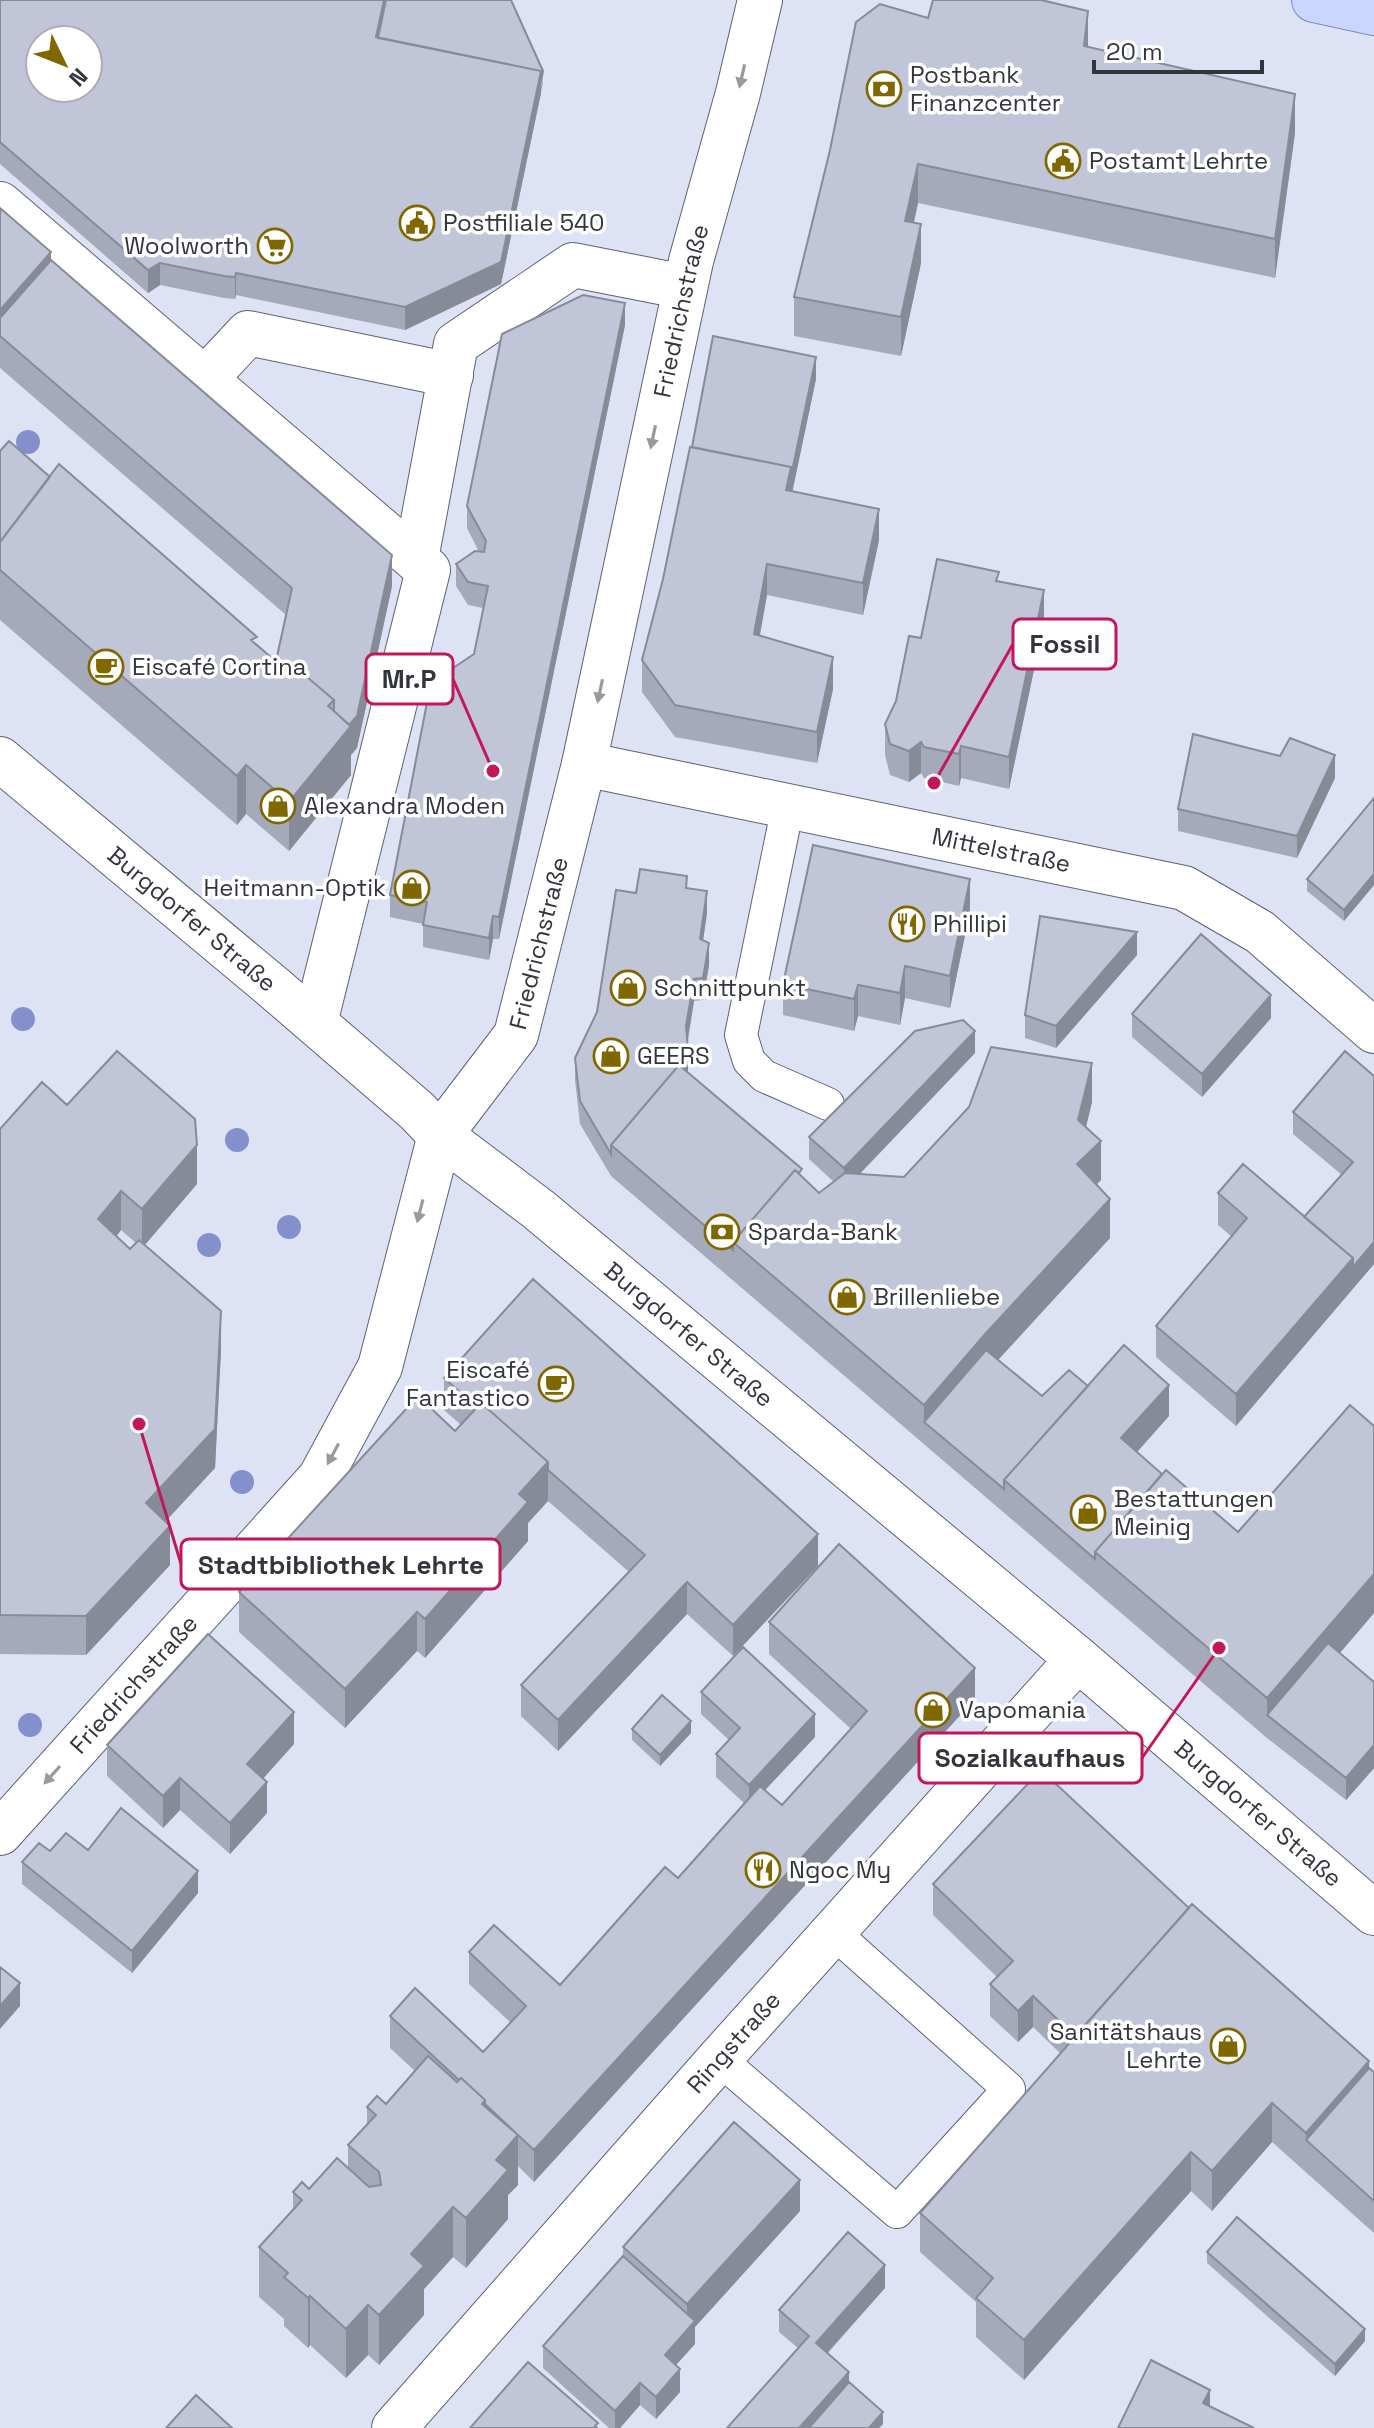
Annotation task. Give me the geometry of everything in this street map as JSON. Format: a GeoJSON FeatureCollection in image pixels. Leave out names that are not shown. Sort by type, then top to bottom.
{"type":"FeatureCollection","features":[{"type":"Feature","properties":{"kind":"main road"},"geometry":{"type":"LineString","coordinates":[[1314,0],[1374,13]]}},
{"type":"Feature","properties":{"kind":"street","name":"Friedrichstraße"},"geometry":{"type":"LineString","coordinates":[[0,1833],[320,1478],[380,1367],[440,1135],[516,1035],[584,764],[685,287],[760,0]]}},
{"type":"Feature","properties":{"kind":"street"},"geometry":{"type":"LineString","coordinates":[[0,204],[428,570],[315,1023]]}},
{"type":"Feature","properties":{"kind":"street"},"geometry":{"type":"LineString","coordinates":[[416,559],[456,344],[573,265],[685,287]]}},
{"type":"Feature","properties":{"kind":"street"},"geometry":{"type":"LineString","coordinates":[[205,379],[248,333],[451,375]]}},
{"type":"Feature","properties":{"kind":"street","name":"Burgdorfer Straße"},"geometry":{"type":"LineString","coordinates":[[0,759],[315,1023],[417,1111],[440,1135],[538,1209],[1078,1659],[1374,1913]]}},
{"type":"Feature","properties":{"kind":"street","name":"Mittelstraße"},"geometry":{"type":"LineString","coordinates":[[584,764],[1184,888],[1260,932],[1374,1031]]}},
{"type":"Feature","properties":{"kind":"street","name":"Ringstraße"},"geometry":{"type":"LineString","coordinates":[[394,2428],[719,2059],[1078,1659]]}},
{"type":"Feature","properties":{"kind":"lane"},"geometry":{"type":"LineString","coordinates":[[788,806],[741,1035],[749,1061],[764,1076],[828,1104]]}},
{"type":"Feature","properties":{"kind":"lane"},"geometry":{"type":"LineString","coordinates":[[719,2059],[897,2212],[1009,2089],[833,1932]]}},
{"type":"Feature","properties":{"kind":"building"},"geometry":{"type":"Polygon","coordinates":[[[0,0],[384,0],[376,37],[541,71],[501,262],[405,307],[236,273],[235,277],[224,276],[160,263],[148,270],[0,142],[0,0]]]}},
{"type":"Feature","properties":{"kind":"building"},"geometry":{"type":"Polygon","coordinates":[[[386,0],[511,0],[543,71],[541,82],[541,71],[378,38],[386,0]]]}},
{"type":"Feature","properties":{"kind":"building","name":"Postamt Lehrte"},"geometry":{"type":"Polygon","coordinates":[[[933,0],[1041,0],[1088,11],[1084,46],[1295,94],[1275,239],[918,164],[905,221],[921,224],[901,317],[794,297],[830,150],[856,22],[880,4],[928,18],[933,0]]]}},
{"type":"Feature","properties":{"kind":"building"},"geometry":{"type":"Polygon","coordinates":[[[0,208],[51,252],[0,310],[0,208]]]}},
{"type":"Feature","properties":{"kind":"building"},"geometry":{"type":"Polygon","coordinates":[[[51,260],[392,555],[357,716],[349,725],[334,711],[334,700],[293,665],[287,671],[276,661],[292,588],[0,336],[0,318],[51,260]]]}},
{"type":"Feature","properties":{"kind":"building"},"geometry":{"type":"Polygon","coordinates":[[[583,295],[625,303],[499,917],[493,916],[489,938],[423,925],[427,902],[390,895],[434,666],[450,670],[474,654],[488,586],[468,582],[456,564],[475,551],[484,552],[486,541],[467,506],[502,334],[583,295]]]}},
{"type":"Feature","properties":{"kind":"building"},"geometry":{"type":"Polygon","coordinates":[[[713,336],[816,357],[791,476],[791,467],[692,447],[713,336]]]}},
{"type":"Feature","properties":{"kind":"building"},"geometry":{"type":"Polygon","coordinates":[[[9,441],[50,477],[0,542],[0,451],[9,441]]]}},
{"type":"Feature","properties":{"kind":"building"},"geometry":{"type":"Polygon","coordinates":[[[690,447],[791,467],[786,490],[879,509],[863,583],[767,564],[754,634],[833,657],[817,732],[675,705],[642,660],[663,579],[690,447]]]}},
{"type":"Feature","properties":{"kind":"building"},"geometry":{"type":"Polygon","coordinates":[[[59,464],[257,637],[251,640],[287,671],[293,665],[334,700],[328,706],[351,726],[289,802],[246,765],[237,776],[0,570],[0,542],[59,464]]]}},
{"type":"Feature","properties":{"kind":"building"},"geometry":{"type":"Polygon","coordinates":[[[937,559],[999,572],[996,581],[1044,590],[1009,757],[961,746],[959,754],[924,747],[921,742],[909,751],[890,744],[885,724],[896,701],[909,636],[921,638],[937,559]]]}},
{"type":"Feature","properties":{"kind":"building"},"geometry":{"type":"Polygon","coordinates":[[[1193,734],[1280,756],[1290,738],[1335,755],[1297,836],[1178,809],[1193,734]]]}},
{"type":"Feature","properties":{"kind":"building"},"geometry":{"type":"Polygon","coordinates":[[[1374,798],[1374,874],[1344,910],[1307,879],[1374,798]]]}},
{"type":"Feature","properties":{"kind":"building"},"geometry":{"type":"Polygon","coordinates":[[[813,845],[970,879],[950,976],[905,966],[900,993],[858,985],[854,999],[783,984],[813,845]]]}},
{"type":"Feature","properties":{"kind":"building"},"geometry":{"type":"Polygon","coordinates":[[[640,869],[687,876],[686,888],[707,891],[700,939],[709,943],[703,978],[694,979],[686,1026],[688,1050],[682,1067],[679,1065],[611,1145],[611,1154],[580,1101],[575,1058],[597,1012],[616,890],[636,893],[640,869]]]}},
{"type":"Feature","properties":{"kind":"building"},"geometry":{"type":"Polygon","coordinates":[[[1040,916],[1137,932],[1056,1026],[1025,1015],[1040,916]]]}},
{"type":"Feature","properties":{"kind":"building"},"geometry":{"type":"Polygon","coordinates":[[[1201,934],[1271,995],[1202,1074],[1132,1014],[1201,934]]]}},
{"type":"Feature","properties":{"kind":"building"},"geometry":{"type":"Polygon","coordinates":[[[963,1020],[975,1031],[844,1168],[809,1137],[915,1031],[963,1020]]]}},
{"type":"Feature","properties":{"kind":"building"},"geometry":{"type":"Polygon","coordinates":[[[991,1047],[1092,1063],[1078,1120],[1101,1141],[1077,1164],[1110,1199],[924,1405],[733,1242],[795,1170],[819,1193],[845,1173],[904,1177],[969,1107],[991,1047]]]}},
{"type":"Feature","properties":{"kind":"building"},"geometry":{"type":"Polygon","coordinates":[[[117,1051],[195,1119],[197,1145],[142,1209],[121,1191],[98,1219],[130,1249],[139,1240],[221,1311],[215,1429],[146,1503],[170,1526],[86,1616],[0,1615],[0,1129],[42,1082],[67,1105],[117,1051]]]}},
{"type":"Feature","properties":{"kind":"building"},"geometry":{"type":"Polygon","coordinates":[[[1345,1051],[1374,1076],[1374,1242],[1353,1267],[1353,1258],[1304,1217],[1353,1162],[1293,1112],[1345,1051]]]}},
{"type":"Feature","properties":{"kind":"building"},"geometry":{"type":"Polygon","coordinates":[[[679,1065],[802,1169],[799,1173],[795,1170],[733,1242],[733,1250],[611,1145],[679,1065]]]}},
{"type":"Feature","properties":{"kind":"building"},"geometry":{"type":"Polygon","coordinates":[[[1243,1164],[1353,1258],[1236,1394],[1156,1326],[1247,1218],[1218,1193],[1243,1164]]]}},
{"type":"Feature","properties":{"kind":"building"},"geometry":{"type":"Polygon","coordinates":[[[533,1279],[818,1534],[733,1625],[687,1582],[558,1720],[521,1685],[645,1555],[548,1470],[548,1462],[481,1403],[477,1407],[444,1378],[533,1279]]]}},
{"type":"Feature","properties":{"kind":"building"},"geometry":{"type":"Polygon","coordinates":[[[1124,1345],[1169,1385],[1121,1438],[1162,1474],[1095,1552],[1095,1559],[1004,1480],[1124,1345]]]}},
{"type":"Feature","properties":{"kind":"building"},"geometry":{"type":"Polygon","coordinates":[[[986,1350],[1042,1396],[1069,1370],[1088,1386],[1004,1480],[1004,1489],[924,1422],[986,1350]]]}},
{"type":"Feature","properties":{"kind":"building"},"geometry":{"type":"Polygon","coordinates":[[[418,1396],[455,1431],[481,1403],[548,1462],[519,1494],[528,1502],[425,1619],[417,1612],[345,1689],[239,1592],[418,1396]]]}},
{"type":"Feature","properties":{"kind":"building"},"geometry":{"type":"Polygon","coordinates":[[[1350,1405],[1374,1426],[1374,1574],[1267,1698],[1095,1552],[1166,1470],[1238,1532],[1350,1405]]]}},
{"type":"Feature","properties":{"kind":"building"},"geometry":{"type":"Polygon","coordinates":[[[839,1544],[975,1668],[534,2150],[485,2104],[485,2100],[390,2016],[415,1988],[483,2052],[526,2006],[469,1952],[494,1925],[560,1985],[665,1867],[678,1878],[760,1786],[782,1805],[867,1711],[769,1622],[839,1544]]]}},
{"type":"Feature","properties":{"kind":"building"},"geometry":{"type":"Polygon","coordinates":[[[208,1634],[294,1712],[247,1764],[267,1782],[230,1823],[180,1778],[163,1796],[107,1745],[208,1634]]]}},
{"type":"Feature","properties":{"kind":"building"},"geometry":{"type":"Polygon","coordinates":[[[1328,1643],[1374,1682],[1374,1745],[1346,1778],[1267,1715],[1328,1643]]]}},
{"type":"Feature","properties":{"kind":"building"},"geometry":{"type":"Polygon","coordinates":[[[743,1647],[815,1714],[749,1785],[716,1754],[740,1728],[701,1692],[743,1647]]]}},
{"type":"Feature","properties":{"kind":"building"},"geometry":{"type":"Polygon","coordinates":[[[662,1695],[691,1721],[660,1755],[632,1729],[662,1695]]]}},
{"type":"Feature","properties":{"kind":"building"},"geometry":{"type":"Polygon","coordinates":[[[1041,1770],[1189,1908],[1075,2036],[1033,1996],[1018,2011],[990,1984],[1013,1961],[933,1884],[1041,1770]]]}},
{"type":"Feature","properties":{"kind":"building"},"geometry":{"type":"Polygon","coordinates":[[[121,1808],[198,1871],[132,1951],[22,1862],[39,1843],[50,1851],[66,1833],[88,1850],[121,1808]]]}},
{"type":"Feature","properties":{"kind":"building"},"geometry":{"type":"Polygon","coordinates":[[[1192,1904],[1369,2061],[1306,2133],[1272,2103],[1212,2171],[1191,2152],[1024,2340],[976,2298],[993,2278],[920,2213],[1192,1904]]]}},
{"type":"Feature","properties":{"kind":"building"},"geometry":{"type":"Polygon","coordinates":[[[0,1967],[20,1983],[0,2006],[0,1967]]]}},
{"type":"Feature","properties":{"kind":"building"},"geometry":{"type":"Polygon","coordinates":[[[428,2056],[457,2082],[461,2078],[485,2100],[482,2104],[518,2135],[496,2160],[508,2170],[466,2218],[453,2207],[411,2254],[424,2266],[379,2315],[368,2305],[346,2329],[284,2277],[288,2273],[259,2247],[302,2200],[293,2192],[302,2182],[309,2189],[337,2158],[369,2187],[381,2185],[379,2172],[348,2145],[376,2115],[367,2107],[377,2096],[386,2104],[428,2056]]]}},
{"type":"Feature","properties":{"kind":"building"},"geometry":{"type":"Polygon","coordinates":[[[1369,2068],[1374,2072],[1374,2201],[1306,2140],[1369,2068]]]}},
{"type":"Feature","properties":{"kind":"building"},"geometry":{"type":"Polygon","coordinates":[[[734,2122],[800,2180],[687,2304],[623,2247],[734,2122]]]}},
{"type":"Feature","properties":{"kind":"building"},"geometry":{"type":"Polygon","coordinates":[[[1237,2217],[1365,2329],[1335,2364],[1207,2252],[1237,2217]]]}},
{"type":"Feature","properties":{"kind":"building"},"geometry":{"type":"Polygon","coordinates":[[[848,2232],[885,2265],[816,2343],[849,2372],[799,2428],[727,2428],[809,2336],[779,2310],[848,2232]]]}},
{"type":"Feature","properties":{"kind":"building"},"geometry":{"type":"Polygon","coordinates":[[[623,2256],[695,2321],[665,2355],[680,2369],[656,2397],[640,2383],[615,2411],[543,2346],[623,2256]]]}},
{"type":"Feature","properties":{"kind":"building"},"geometry":{"type":"Polygon","coordinates":[[[1151,2360],[1210,2390],[1203,2403],[1254,2428],[1118,2428],[1151,2360]]]}},
{"type":"Feature","properties":{"kind":"building"},"geometry":{"type":"Polygon","coordinates":[[[528,2362],[598,2423],[597,2428],[470,2428],[528,2362]]]}},
{"type":"Feature","properties":{"kind":"building"},"geometry":{"type":"Polygon","coordinates":[[[849,2382],[883,2412],[869,2428],[809,2428],[849,2382]]]}},
{"type":"Feature","properties":{"kind":"building"},"geometry":{"type":"Polygon","coordinates":[[[196,2395],[232,2428],[166,2428],[196,2395]]]}},
{"type":"Feature","properties":{"kind":"place","name":"Postbank Finanzcenter"},"geometry":{"type":"Point","coordinates":[884,89]}},
{"type":"Feature","properties":{"kind":"place","name":"Postamt Lehrte"},"geometry":{"type":"Point","coordinates":[1063,161]}},
{"type":"Feature","properties":{"kind":"place","name":"Postfiliale 540"},"geometry":{"type":"Point","coordinates":[417,223]}},
{"type":"Feature","properties":{"kind":"place","name":"Woolworth"},"geometry":{"type":"Point","coordinates":[275,246]}},
{"type":"Feature","properties":{"kind":"place","name":"Eiscafé Cortina"},"geometry":{"type":"Point","coordinates":[106,667]}},
{"type":"Feature","properties":{"kind":"place","name":"Mr.P"},"geometry":{"type":"Point","coordinates":[493,771]}},
{"type":"Feature","properties":{"kind":"place","name":"Fossil"},"geometry":{"type":"Point","coordinates":[934,783]}},
{"type":"Feature","properties":{"kind":"place","name":"Alexandra Moden"},"geometry":{"type":"Point","coordinates":[278,806]}},
{"type":"Feature","properties":{"kind":"place","name":"Heitmann-Optik"},"geometry":{"type":"Point","coordinates":[412,888]}},
{"type":"Feature","properties":{"kind":"place","name":"Phillipi"},"geometry":{"type":"Point","coordinates":[907,924]}},
{"type":"Feature","properties":{"kind":"place","name":"Schnittpunkt"},"geometry":{"type":"Point","coordinates":[628,988]}},
{"type":"Feature","properties":{"kind":"place","name":"GEERS"},"geometry":{"type":"Point","coordinates":[611,1056]}},
{"type":"Feature","properties":{"kind":"place","name":"Sparda-Bank"},"geometry":{"type":"Point","coordinates":[722,1232]}},
{"type":"Feature","properties":{"kind":"place","name":"Brillenliebe"},"geometry":{"type":"Point","coordinates":[847,1297]}},
{"type":"Feature","properties":{"kind":"place","name":"Eiscafé Fantastico"},"geometry":{"type":"Point","coordinates":[556,1384]}},
{"type":"Feature","properties":{"kind":"place","name":"Stadtbibliothek Lehrte"},"geometry":{"type":"Point","coordinates":[139,1424]}},
{"type":"Feature","properties":{"kind":"place","name":"Bestattungen Meinig"},"geometry":{"type":"Point","coordinates":[1088,1513]}},
{"type":"Feature","properties":{"kind":"place","name":"Sozialkaufhaus"},"geometry":{"type":"Point","coordinates":[1219,1648]}},
{"type":"Feature","properties":{"kind":"place","name":"Vapomania"},"geometry":{"type":"Point","coordinates":[933,1710]}},
{"type":"Feature","properties":{"kind":"place","name":"Ngoc My"},"geometry":{"type":"Point","coordinates":[763,1870]}},
{"type":"Feature","properties":{"kind":"place","name":"Sanitätshaus Lehrte"},"geometry":{"type":"Point","coordinates":[1228,2046]}}]}
